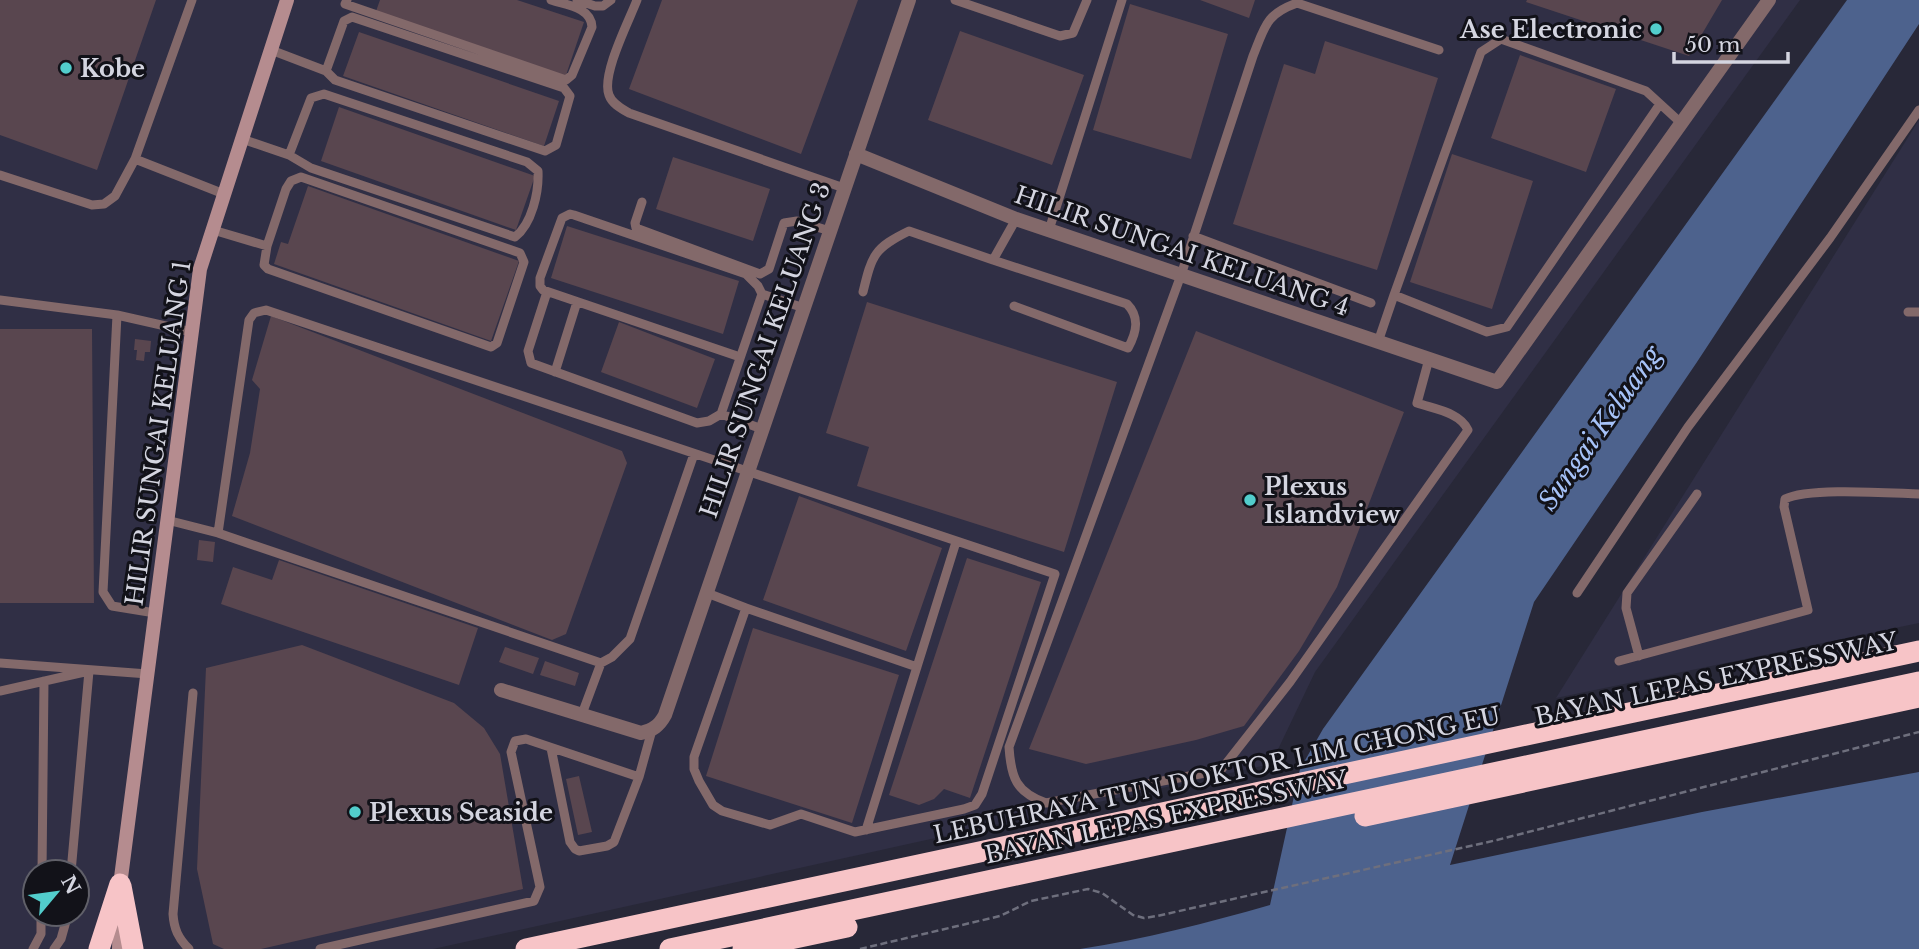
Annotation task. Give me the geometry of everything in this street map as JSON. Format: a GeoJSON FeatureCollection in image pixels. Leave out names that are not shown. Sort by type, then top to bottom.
{"type":"FeatureCollection","features":[{"type":"Feature","properties":{"kind":"highway","name":"LEBUHRAYA TUN DOKTOR LIM CHONG EU"},"geometry":{"type":"LineString","coordinates":[[526,949],[1919,651]]}},
{"type":"Feature","properties":{"kind":"highway","name":"BAYAN LEPAS EXPRESSWAY"},"geometry":{"type":"LineString","coordinates":[[580,949],[1919,662]]}},
{"type":"Feature","properties":{"kind":"highway","name":"BAYAN LEPAS EXPRESSWAY"},"geometry":{"type":"LineString","coordinates":[[670,949],[1919,682]]}},
{"type":"Feature","properties":{"kind":"highway"},"geometry":{"type":"LineString","coordinates":[[743,949],[1919,697]]}},
{"type":"Feature","properties":{"kind":"highway"},"geometry":{"type":"LineString","coordinates":[[99,949],[120,884]]}},
{"type":"Feature","properties":{"kind":"highway"},"geometry":{"type":"LineString","coordinates":[[120,884],[133,949]]}},
{"type":"Feature","properties":{"kind":"street","name":"HILIR SUNGAI KELUANG 1"},"geometry":{"type":"LineString","coordinates":[[110,949],[200,269],[287,0]]}},
{"type":"Feature","properties":{"kind":"street","name":"HILIR SUNGAI KELUANG 3"},"geometry":{"type":"LineString","coordinates":[[652,730],[660,724],[665,715],[908,0]]}},
{"type":"Feature","properties":{"kind":"street"},"geometry":{"type":"LineString","coordinates":[[1681,123],[1769,0]]}},
{"type":"Feature","properties":{"kind":"street","name":"HILIR SUNGAI KELUANG 4"},"geometry":{"type":"LineString","coordinates":[[856,154],[1016,219],[1497,382],[1681,123]]}},
{"type":"Feature","properties":{"kind":"street"},"geometry":{"type":"LineString","coordinates":[[501,690],[641,733],[652,730]]}},
{"type":"Feature","properties":{"kind":"street","name":"HILIR SUNGAI KELUANG 1"},"geometry":{"type":"LineString","coordinates":[[119,949],[120,884]]}},
{"type":"Feature","properties":{"kind":"lane"},"geometry":{"type":"LineString","coordinates":[[0,175],[92,205],[104,204],[115,196],[135,159],[192,0]]}},
{"type":"Feature","properties":{"kind":"lane"},"geometry":{"type":"LineString","coordinates":[[347,0],[345,4],[566,80],[572,75],[592,27],[592,20],[583,10],[551,0]]}},
{"type":"Feature","properties":{"kind":"lane"},"geometry":{"type":"LineString","coordinates":[[577,0],[604,6],[611,0]]}},
{"type":"Feature","properties":{"kind":"lane"},"geometry":{"type":"LineString","coordinates":[[637,0],[609,72],[607,85],[612,101],[629,113],[844,188]]}},
{"type":"Feature","properties":{"kind":"lane"},"geometry":{"type":"LineString","coordinates":[[955,0],[1060,36],[1073,33],[1086,0]]}},
{"type":"Feature","properties":{"kind":"lane"},"geometry":{"type":"LineString","coordinates":[[1049,230],[1122,0]]}},
{"type":"Feature","properties":{"kind":"lane"},"geometry":{"type":"LineString","coordinates":[[1429,359],[1417,403],[1457,417],[1465,422],[1468,430],[1290,682],[1221,770],[1046,803],[1029,796],[1019,787],[1010,769],[1009,747],[1181,275],[1266,23],[1279,9],[1297,3],[1439,50]]}},
{"type":"Feature","properties":{"kind":"lane"},"geometry":{"type":"LineString","coordinates":[[271,50],[326,71],[335,80],[545,150],[556,145],[570,96],[564,88],[352,17],[344,21],[326,71]]}},
{"type":"Feature","properties":{"kind":"lane"},"geometry":{"type":"LineString","coordinates":[[1378,342],[1481,52],[1491,43],[1501,39],[1646,91],[1681,123]]}},
{"type":"Feature","properties":{"kind":"lane"},"geometry":{"type":"LineString","coordinates":[[242,139],[289,155],[311,168],[514,237],[524,230],[539,187],[538,171],[527,162],[324,94],[311,98],[289,155]]}},
{"type":"Feature","properties":{"kind":"lane"},"geometry":{"type":"LineString","coordinates":[[1394,295],[1488,331],[1507,327],[1660,104]]}},
{"type":"Feature","properties":{"kind":"lane"},"geometry":{"type":"LineString","coordinates":[[1577,593],[1688,427],[1814,260],[1919,110]]}},
{"type":"Feature","properties":{"kind":"lane"},"geometry":{"type":"LineString","coordinates":[[135,159],[224,194]]}},
{"type":"Feature","properties":{"kind":"lane"},"geometry":{"type":"LineString","coordinates":[[301,177],[520,253],[524,262],[497,342],[491,347],[268,269],[264,265],[267,246],[286,189],[291,181],[301,177]]}},
{"type":"Feature","properties":{"kind":"lane"},"geometry":{"type":"LineString","coordinates":[[642,202],[636,228],[761,274],[769,269],[785,223],[797,221],[830,231]]}},
{"type":"Feature","properties":{"kind":"lane"},"geometry":{"type":"LineString","coordinates":[[740,357],[547,292],[540,286],[540,278],[560,222],[570,214],[746,275],[762,294],[804,308]]}},
{"type":"Feature","properties":{"kind":"lane"},"geometry":{"type":"LineString","coordinates":[[993,260],[1016,219]]}},
{"type":"Feature","properties":{"kind":"lane"},"geometry":{"type":"LineString","coordinates":[[213,230],[267,246]]}},
{"type":"Feature","properties":{"kind":"lane"},"geometry":{"type":"LineString","coordinates":[[863,292],[871,260],[887,242],[909,231],[1127,304],[1135,312],[1136,323],[1128,348],[1014,306]]}},
{"type":"Feature","properties":{"kind":"lane"},"geometry":{"type":"LineString","coordinates":[[1193,236],[1371,303]]}},
{"type":"Feature","properties":{"kind":"lane"},"geometry":{"type":"LineString","coordinates":[[547,292],[527,355],[535,365],[697,422],[709,421],[721,415],[762,294]]}},
{"type":"Feature","properties":{"kind":"lane"},"geometry":{"type":"LineString","coordinates":[[0,300],[117,316],[192,332]]}},
{"type":"Feature","properties":{"kind":"lane"},"geometry":{"type":"LineString","coordinates":[[555,372],[577,302]]}},
{"type":"Feature","properties":{"kind":"lane"},"geometry":{"type":"LineString","coordinates":[[218,533],[249,320],[254,313],[266,310],[1055,574],[982,794],[975,805],[855,832],[801,814],[788,817],[775,825],[722,811],[713,805],[699,781],[694,769],[694,757],[746,608]]}},
{"type":"Feature","properties":{"kind":"lane"},"geometry":{"type":"LineString","coordinates":[[1908,312],[1919,312]]}},
{"type":"Feature","properties":{"kind":"lane"},"geometry":{"type":"LineString","coordinates":[[117,316],[103,592],[112,606],[155,613]]}},
{"type":"Feature","properties":{"kind":"lane"},"geometry":{"type":"LineString","coordinates":[[721,415],[762,429]]}},
{"type":"Feature","properties":{"kind":"lane"},"geometry":{"type":"LineString","coordinates":[[582,714],[601,663],[612,657],[630,639],[694,454]]}},
{"type":"Feature","properties":{"kind":"lane"},"geometry":{"type":"LineString","coordinates":[[1619,661],[1808,610],[1784,508],[1785,499],[1834,492],[1919,494]]}},
{"type":"Feature","properties":{"kind":"lane"},"geometry":{"type":"LineString","coordinates":[[1639,656],[1626,608],[1627,593],[1697,494]]}},
{"type":"Feature","properties":{"kind":"lane"},"geometry":{"type":"LineString","coordinates":[[167,520],[218,533],[601,663]]}},
{"type":"Feature","properties":{"kind":"lane"},"geometry":{"type":"LineString","coordinates":[[866,830],[956,542]]}},
{"type":"Feature","properties":{"kind":"lane"},"geometry":{"type":"LineString","coordinates":[[706,593],[917,667]]}},
{"type":"Feature","properties":{"kind":"lane"},"geometry":{"type":"LineString","coordinates":[[0,663],[148,674]]}},
{"type":"Feature","properties":{"kind":"lane"},"geometry":{"type":"LineString","coordinates":[[0,691],[89,671]]}},
{"type":"Feature","properties":{"kind":"lane"},"geometry":{"type":"LineString","coordinates":[[72,858],[89,671]]}},
{"type":"Feature","properties":{"kind":"lane"},"geometry":{"type":"LineString","coordinates":[[42,858],[44,681]]}},
{"type":"Feature","properties":{"kind":"lane"},"geometry":{"type":"LineString","coordinates":[[189,949],[174,928],[173,914],[193,694]]}},
{"type":"Feature","properties":{"kind":"lane"},"geometry":{"type":"LineString","coordinates":[[551,748],[570,842],[579,851],[607,846],[614,842],[639,777],[652,730]]}},
{"type":"Feature","properties":{"kind":"lane"},"geometry":{"type":"LineString","coordinates":[[320,949],[534,901],[540,887],[512,746],[515,741],[527,739],[639,777]]}},
{"type":"Feature","properties":{"kind":"lane"},"geometry":{"type":"LineString","coordinates":[[33,949],[41,934],[41,928]]}},
{"type":"Feature","properties":{"kind":"lane"},"geometry":{"type":"LineString","coordinates":[[54,949],[64,928]]}},
{"type":"Feature","properties":{"kind":"path"},"geometry":{"type":"LineString","coordinates":[[860,949],[1000,916],[1031,901],[1088,889],[1102,893],[1133,915],[1144,918],[1157,916],[1497,840],[1919,732]]}},
{"type":"Feature","properties":{"kind":"shaded area"},"geometry":{"type":"Polygon","coordinates":[[[0,0],[1800,0],[1315,672],[1271,764],[433,949],[0,949],[0,0]]]}},
{"type":"Feature","properties":{"kind":"shaded area"},"geometry":{"type":"Polygon","coordinates":[[[1919,120],[1919,623],[1556,698],[1919,120]]]}},
{"type":"Feature","properties":{"kind":"water","name":"Sungai Keluang"},"geometry":{"type":"Polygon","coordinates":[[[1847,0],[1919,0],[1919,24],[1697,362],[1534,602],[1450,865],[1702,812],[1919,772],[1919,949],[1080,949],[1176,930],[1270,905],[1300,769],[1323,729],[1847,0]]]}},
{"type":"Feature","properties":{"kind":"building","name":"Kobe"},"geometry":{"type":"Polygon","coordinates":[[[0,0],[156,0],[97,170],[0,135],[0,0]]]}},
{"type":"Feature","properties":{"kind":"building"},"geometry":{"type":"Polygon","coordinates":[[[380,0],[517,0],[584,22],[565,78],[375,14],[380,0]]]}},
{"type":"Feature","properties":{"kind":"building"},"geometry":{"type":"Polygon","coordinates":[[[662,0],[858,0],[801,154],[629,89],[662,0]]]}},
{"type":"Feature","properties":{"kind":"building"},"geometry":{"type":"Polygon","coordinates":[[[1200,0],[1255,0],[1249,18],[1200,0]]]}},
{"type":"Feature","properties":{"kind":"building","name":"Ase Electronic"},"geometry":{"type":"Polygon","coordinates":[[[1722,0],[1689,56],[1526,2],[1722,0]]]}},
{"type":"Feature","properties":{"kind":"building"},"geometry":{"type":"Polygon","coordinates":[[[1130,4],[1228,34],[1191,159],[1093,130],[1130,4]]]}},
{"type":"Feature","properties":{"kind":"building"},"geometry":{"type":"Polygon","coordinates":[[[960,31],[1084,75],[1052,165],[928,120],[960,31]]]}},
{"type":"Feature","properties":{"kind":"building"},"geometry":{"type":"Polygon","coordinates":[[[359,32],[559,101],[544,146],[343,76],[359,32]]]}},
{"type":"Feature","properties":{"kind":"building"},"geometry":{"type":"Polygon","coordinates":[[[1325,41],[1438,78],[1377,270],[1233,224],[1284,64],[1315,74],[1325,41]]]}},
{"type":"Feature","properties":{"kind":"building"},"geometry":{"type":"Polygon","coordinates":[[[1520,55],[1616,89],[1586,172],[1491,138],[1520,55]]]}},
{"type":"Feature","properties":{"kind":"building"},"geometry":{"type":"Polygon","coordinates":[[[339,107],[535,176],[516,230],[321,161],[339,107]]]}},
{"type":"Feature","properties":{"kind":"building"},"geometry":{"type":"Polygon","coordinates":[[[1452,154],[1533,181],[1492,309],[1410,282],[1452,154]]]}},
{"type":"Feature","properties":{"kind":"building"},"geometry":{"type":"Polygon","coordinates":[[[673,157],[770,189],[753,241],[656,209],[673,157]]]}},
{"type":"Feature","properties":{"kind":"building"},"geometry":{"type":"Polygon","coordinates":[[[308,186],[519,261],[491,341],[274,264],[281,242],[288,244],[308,186]]]}},
{"type":"Feature","properties":{"kind":"building"},"geometry":{"type":"Polygon","coordinates":[[[567,226],[739,281],[723,334],[551,278],[567,226]]]}},
{"type":"Feature","properties":{"kind":"building"},"geometry":{"type":"Polygon","coordinates":[[[867,302],[1117,382],[1064,552],[857,486],[869,447],[826,433],[867,302]]]}},
{"type":"Feature","properties":{"kind":"building"},"geometry":{"type":"Polygon","coordinates":[[[271,316],[622,451],[627,463],[566,634],[552,640],[232,516],[250,453],[260,389],[252,380],[271,316]]]}},
{"type":"Feature","properties":{"kind":"building"},"geometry":{"type":"Polygon","coordinates":[[[619,322],[715,359],[697,408],[601,372],[619,322]]]}},
{"type":"Feature","properties":{"kind":"building"},"geometry":{"type":"Polygon","coordinates":[[[0,329],[92,329],[94,603],[0,603],[0,329]]]}},
{"type":"Feature","properties":{"kind":"building","name":"Plexus Islandview"},"geometry":{"type":"Polygon","coordinates":[[[1196,331],[1404,412],[1337,587],[1299,651],[1244,726],[1196,740],[1086,764],[1029,749],[1196,331]]]}},
{"type":"Feature","properties":{"kind":"building"},"geometry":{"type":"Polygon","coordinates":[[[135,339],[151,341],[150,352],[145,352],[144,361],[136,360],[135,339]]]}},
{"type":"Feature","properties":{"kind":"building"},"geometry":{"type":"Polygon","coordinates":[[[799,496],[942,548],[906,651],[763,600],[799,496]]]}},
{"type":"Feature","properties":{"kind":"building"},"geometry":{"type":"Polygon","coordinates":[[[199,540],[215,542],[213,562],[197,560],[199,540]]]}},
{"type":"Feature","properties":{"kind":"building"},"geometry":{"type":"Polygon","coordinates":[[[967,558],[1041,582],[970,798],[944,789],[934,799],[919,805],[889,795],[967,558]]]}},
{"type":"Feature","properties":{"kind":"building"},"geometry":{"type":"Polygon","coordinates":[[[279,560],[478,628],[459,685],[221,604],[233,567],[272,580],[279,560]]]}},
{"type":"Feature","properties":{"kind":"building"},"geometry":{"type":"Polygon","coordinates":[[[753,628],[899,675],[852,823],[706,776],[753,628]]]}},
{"type":"Feature","properties":{"kind":"building","name":"Plexus Seaside"},"geometry":{"type":"Polygon","coordinates":[[[302,645],[454,703],[484,728],[500,754],[523,889],[261,949],[224,949],[213,944],[197,869],[206,668],[302,645]]]}},
{"type":"Feature","properties":{"kind":"building"},"geometry":{"type":"Polygon","coordinates":[[[505,647],[539,658],[533,674],[499,662],[505,647]]]}},
{"type":"Feature","properties":{"kind":"building"},"geometry":{"type":"Polygon","coordinates":[[[545,661],[579,673],[575,686],[540,675],[545,661]]]}},
{"type":"Feature","properties":{"kind":"building"},"geometry":{"type":"Polygon","coordinates":[[[579,776],[592,832],[578,835],[566,779],[579,776]]]}},
{"type":"Feature","properties":{"kind":"place","name":"Ase Electronic"},"geometry":{"type":"Point","coordinates":[1656,29]}},
{"type":"Feature","properties":{"kind":"place","name":"Kobe"},"geometry":{"type":"Point","coordinates":[66,68]}},
{"type":"Feature","properties":{"kind":"place","name":"Plexus Islandview"},"geometry":{"type":"Point","coordinates":[1250,500]}},
{"type":"Feature","properties":{"kind":"place","name":"Plexus Seaside"},"geometry":{"type":"Point","coordinates":[355,812]}}]}
